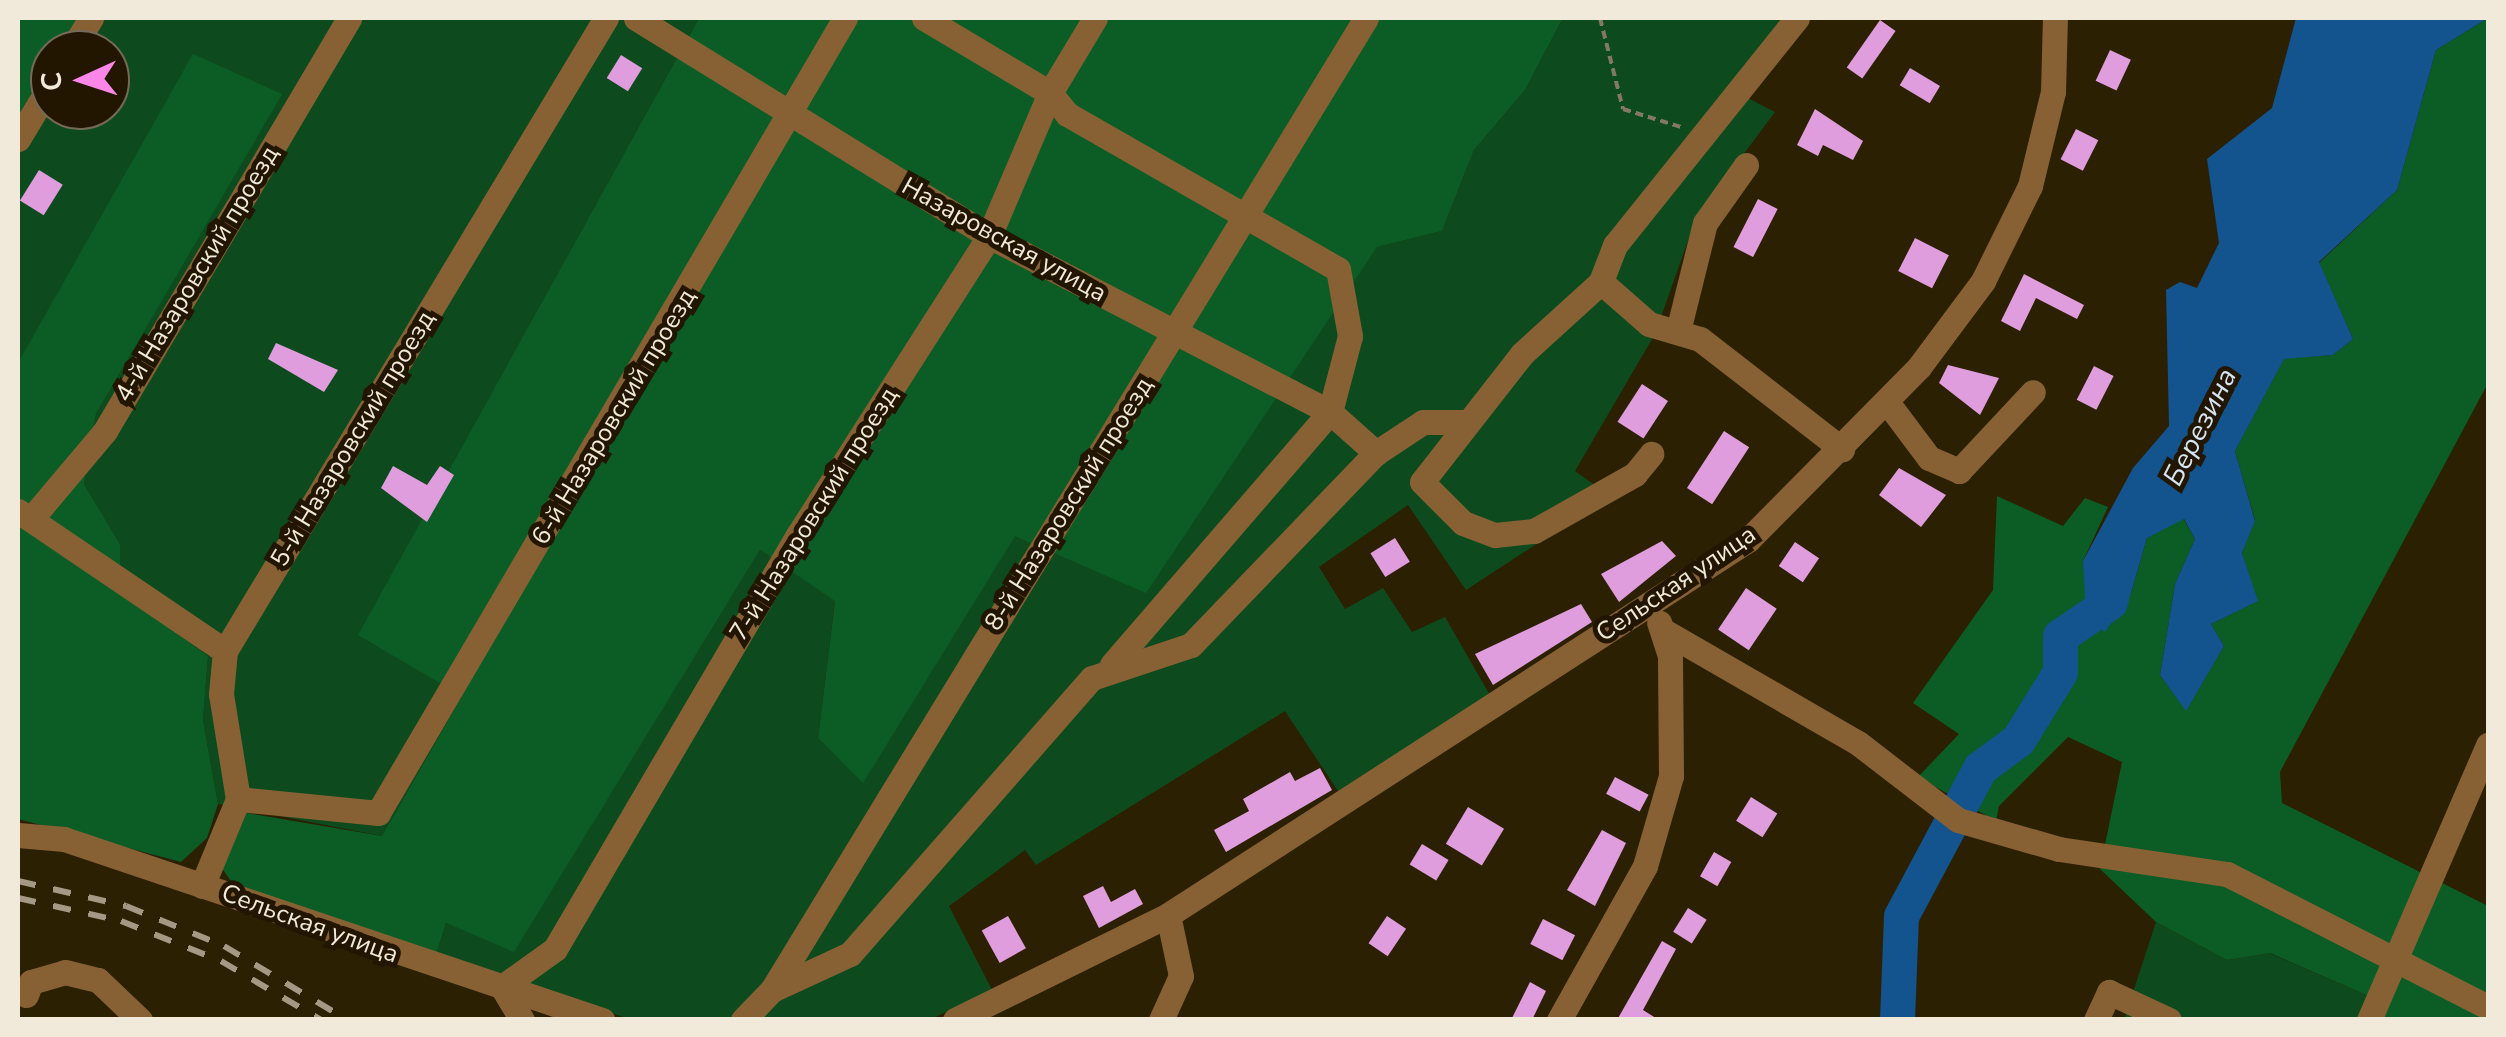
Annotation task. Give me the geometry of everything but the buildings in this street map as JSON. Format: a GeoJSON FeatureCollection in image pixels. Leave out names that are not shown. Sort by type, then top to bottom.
{"type":"FeatureCollection","features":[{"type":"Feature","properties":{"kind":"street","name":"4-й Назаровский проезд"},"geometry":{"type":"LineString","coordinates":[[24,515],[105,431],[349,18]]}},
{"type":"Feature","properties":{"kind":"street","name":"5-й Назаровский проезд"},"geometry":{"type":"LineString","coordinates":[[238,799],[221,694],[225,650],[606,18]]}},
{"type":"Feature","properties":{"kind":"street","name":"Назаровская улица"},"geometry":{"type":"LineString","coordinates":[[636,18],[791,118],[989,236],[1330,412],[1376,453]]}},
{"type":"Feature","properties":{"kind":"street","name":"6-й Назаровский проезд"},"geometry":{"type":"LineString","coordinates":[[238,799],[378,814],[791,118],[845,18]]}},
{"type":"Feature","properties":{"kind":"street"},"geometry":{"type":"LineString","coordinates":[[744,1020],[772,990],[850,954],[1112,665],[1330,412],[1350,336],[1338,269],[1252,214],[1066,114],[1050,92],[924,18]]}},
{"type":"Feature","properties":{"kind":"street","name":"7-й Назаровский проезд"},"geometry":{"type":"LineString","coordinates":[[502,988],[555,949],[798,536],[989,236],[1050,92],[1095,18]]}},
{"type":"Feature","properties":{"kind":"street","name":"8-й Назаровский проезд"},"geometry":{"type":"LineString","coordinates":[[772,990],[1252,214],[1366,18]]}},
{"type":"Feature","properties":{"kind":"street"},"geometry":{"type":"LineString","coordinates":[[1651,454],[1635,474],[1534,531],[1494,535],[1463,523],[1422,482],[1464,422],[1601,282],[1615,245],[1798,18]]}},
{"type":"Feature","properties":{"kind":"street","name":"Сельская улица"},"geometry":{"type":"LineString","coordinates":[[955,1020],[1168,915],[1748,540],[1886,402],[1984,280],[2030,186],[2053,92],[2055,18]]}},
{"type":"Feature","properties":{"kind":"street"},"geometry":{"type":"LineString","coordinates":[[1678,331],[1705,224],[1746,165]]}},
{"type":"Feature","properties":{"kind":"street"},"geometry":{"type":"LineString","coordinates":[[1601,282],[1649,324],[1678,331],[1842,448]]}},
{"type":"Feature","properties":{"kind":"street"},"geometry":{"type":"LineString","coordinates":[[1886,402],[1929,458],[1959,471],[2033,392]]}},
{"type":"Feature","properties":{"kind":"street"},"geometry":{"type":"LineString","coordinates":[[1112,665],[1191,645],[1376,453],[1423,422],[1464,422]]}},
{"type":"Feature","properties":{"kind":"street"},"geometry":{"type":"LineString","coordinates":[[24,515],[225,650]]}},
{"type":"Feature","properties":{"kind":"street"},"geometry":{"type":"LineString","coordinates":[[1648,608],[1664,631],[1858,743],[1958,820],[2059,848],[2227,874],[2488,1007]]}},
{"type":"Feature","properties":{"kind":"street"},"geometry":{"type":"LineString","coordinates":[[1558,1020],[1645,866],[1671,776],[1664,631]]}},
{"type":"Feature","properties":{"kind":"street"},"geometry":{"type":"LineString","coordinates":[[2369,1020],[2488,745]]}},
{"type":"Feature","properties":{"kind":"street"},"geometry":{"type":"LineString","coordinates":[[202,886],[238,799]]}},
{"type":"Feature","properties":{"kind":"street","name":"Сельская улица"},"geometry":{"type":"LineString","coordinates":[[18,835],[64,839],[602,1020]]}},
{"type":"Feature","properties":{"kind":"street"},"geometry":{"type":"LineString","coordinates":[[1161,1020],[1180,976],[1168,915]]}},
{"type":"Feature","properties":{"kind":"street"},"geometry":{"type":"LineString","coordinates":[[26,996],[31,982],[66,972],[98,980],[140,1020]]}},
{"type":"Feature","properties":{"kind":"street"},"geometry":{"type":"LineString","coordinates":[[502,988],[522,1020]]}},
{"type":"Feature","properties":{"kind":"street"},"geometry":{"type":"LineString","coordinates":[[2096,1020],[2110,992],[2169,1020]]}},
{"type":"Feature","properties":{"kind":"path"},"geometry":{"type":"LineString","coordinates":[[1600,18],[1596,24],[1623,108],[1705,134]]}},
{"type":"Feature","properties":{"kind":"green space"},"geometry":{"type":"Polygon","coordinates":[[[18,18],[86,18],[79,30],[30,30],[30,118],[18,139],[18,18]]]}},
{"type":"Feature","properties":{"kind":"green space"},"geometry":{"type":"Polygon","coordinates":[[[86,18],[699,18],[359,634],[462,696],[382,836],[218,804],[203,720],[208,656],[120,591],[120,544],[84,484],[96,414],[281,93],[18,363],[18,139],[30,128],[130,130],[130,30],[79,30],[86,18]]]}},
{"type":"Feature","properties":{"kind":"green space"},"geometry":{"type":"Polygon","coordinates":[[[699,18],[1563,18],[1525,90],[1474,150],[1442,231],[1377,247],[1146,593],[1015,536],[863,783],[818,738],[835,601],[760,550],[514,952],[446,923],[435,958],[236,888],[221,867],[241,812],[382,836],[462,696],[358,635],[699,18]]]}},
{"type":"Feature","properties":{"kind":"green space"},"geometry":{"type":"Polygon","coordinates":[[[1563,18],[1789,18],[1734,91],[1775,112],[1696,218],[1655,334],[1575,471],[1610,496],[1466,590],[1408,505],[1319,567],[1345,609],[1383,588],[1412,632],[1445,617],[1491,697],[1340,794],[1285,711],[1036,865],[1025,850],[949,906],[992,990],[931,1019],[630,1019],[435,958],[446,923],[514,951],[760,550],[835,600],[818,738],[863,782],[1015,535],[1319,324],[1377,247],[1442,231],[1474,150],[1525,90],[1563,18]]]}},
{"type":"Feature","properties":{"kind":"green space"},"geometry":{"type":"Polygon","coordinates":[[[2488,18],[2488,383],[2280,772],[2282,803],[2488,906],[2488,1019],[2379,1019],[2387,1004],[2270,953],[2227,960],[2156,922],[2100,869],[2122,762],[2068,737],[1999,806],[1996,821],[1918,777],[1959,734],[1913,703],[1993,590],[1997,496],[2063,526],[2085,498],[2108,507],[2083,561],[2105,631],[2131,593],[2147,538],[2183,518],[2195,539],[2175,584],[2160,675],[2186,710],[2224,646],[2211,624],[2257,601],[2242,553],[2255,520],[2235,451],[2284,358],[2333,355],[2353,339],[2319,263],[2397,190],[2436,50],[2488,18]]]}},
{"type":"Feature","properties":{"kind":"green space"},"geometry":{"type":"Polygon","coordinates":[[[193,54],[282,94],[96,414],[84,484],[120,544],[120,591],[208,656],[203,720],[218,804],[207,838],[181,862],[18,819],[18,363],[193,54]]]}},
{"type":"Feature","properties":{"kind":"green space"},"geometry":{"type":"Polygon","coordinates":[[[2156,922],[2227,960],[2269,953],[2387,1004],[2379,1019],[2124,1020],[2156,922]]]}},
{"type":"Feature","properties":{"kind":"water"},"geometry":{"type":"Polygon","coordinates":[[[2296,18],[2488,18],[2436,50],[2397,190],[2319,262],[2353,339],[2333,355],[2284,359],[2235,451],[2255,521],[2242,553],[2258,601],[2211,624],[2224,646],[2186,711],[2160,675],[2175,584],[2195,539],[2184,519],[2147,538],[2131,593],[2105,632],[2086,614],[2083,561],[2133,468],[2169,426],[2166,290],[2180,282],[2197,288],[2219,243],[2207,159],[2272,108],[2296,18]]]}},
{"type":"Feature","properties":{"kind":"waterway","name":"Березина"},"geometry":{"type":"LineString","coordinates":[[1897,1020],[1901,916],[1980,768],[2018,740],[2060,672],[2060,636],[2110,602],[2114,585]]}},
{"type":"Feature","properties":{"kind":"railway"},"geometry":{"type":"LineString","coordinates":[[18,881],[126,906],[224,946],[347,1020]]}},
{"type":"Feature","properties":{"kind":"railway"},"geometry":{"type":"LineString","coordinates":[[18,898],[121,921],[221,961],[321,1020]]}}]}
